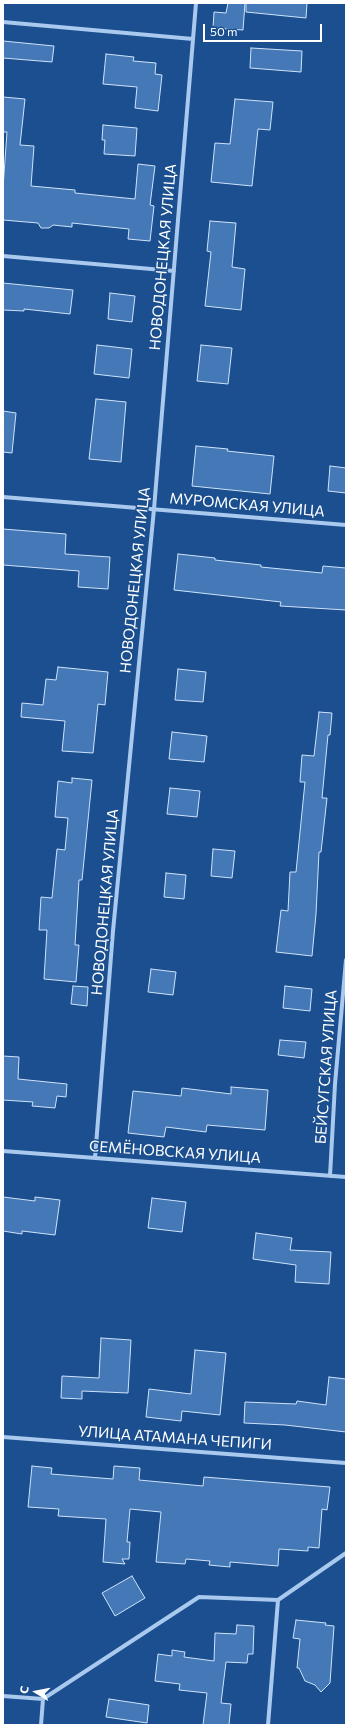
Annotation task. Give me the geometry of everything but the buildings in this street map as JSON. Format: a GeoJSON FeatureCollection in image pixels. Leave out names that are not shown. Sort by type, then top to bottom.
{"type":"FeatureCollection","features":[{"type":"Feature","properties":{"kind":"street","name":"НОВОДОНЕЦКАЯ УЛИЦА"},"geometry":{"type":"LineString","coordinates":[[95,1158],[113,931],[154,509],[196,3]]}},
{"type":"Feature","properties":{"kind":"street"},"geometry":{"type":"LineString","coordinates":[[3,22],[193,39]]}},
{"type":"Feature","properties":{"kind":"street"},"geometry":{"type":"LineString","coordinates":[[3,256],[174,271]]}},
{"type":"Feature","properties":{"kind":"street","name":"МУРОМСКАЯ УЛИЦА"},"geometry":{"type":"LineString","coordinates":[[3,497],[346,525]]}},
{"type":"Feature","properties":{"kind":"street","name":"БЕЙСУГСКАЯ УЛИЦА"},"geometry":{"type":"LineString","coordinates":[[330,1176],[335,1084],[346,960]]}},
{"type":"Feature","properties":{"kind":"street","name":"СЕМЁНОВСКАЯ УЛИЦА"},"geometry":{"type":"LineString","coordinates":[[3,1151],[346,1177]]}},
{"type":"Feature","properties":{"kind":"street","name":"УЛИЦА АТАМАНА ЧЕПИГИ"},"geometry":{"type":"LineString","coordinates":[[3,1437],[346,1463]]}},
{"type":"Feature","properties":{"kind":"street"},"geometry":{"type":"LineString","coordinates":[[3,1696],[43,1699],[199,1597],[278,1600],[346,1553]]}},
{"type":"Feature","properties":{"kind":"street"},"geometry":{"type":"LineString","coordinates":[[268,1725],[278,1600]]}},
{"type":"Feature","properties":{"kind":"street"},"geometry":{"type":"LineString","coordinates":[[41,1725],[43,1699]]}}]}
